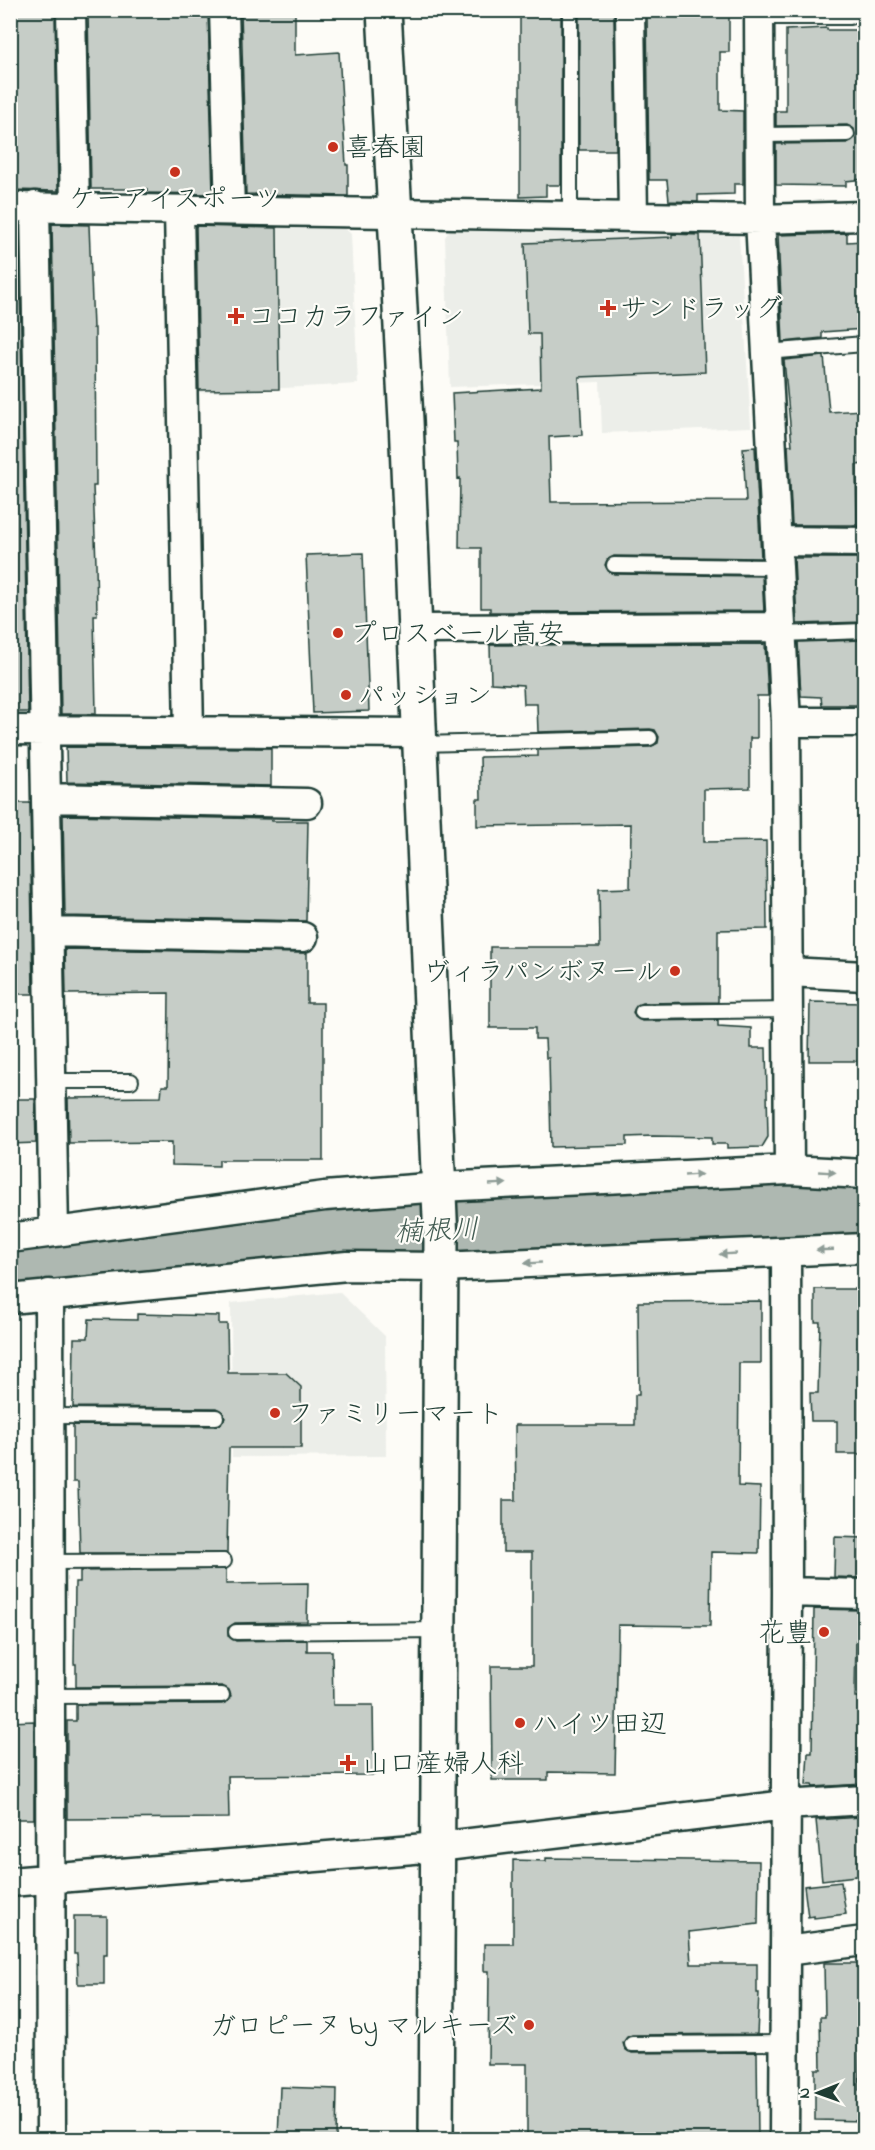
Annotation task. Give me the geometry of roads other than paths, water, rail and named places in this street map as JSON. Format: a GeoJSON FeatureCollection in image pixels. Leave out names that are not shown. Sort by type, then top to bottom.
{"type":"FeatureCollection","features":[{"type":"Feature","properties":{"kind":"street"},"geometry":{"type":"LineString","coordinates":[[71,10],[75,207]]}},
{"type":"Feature","properties":{"kind":"street"},"geometry":{"type":"LineString","coordinates":[[224,10],[231,210]]}},
{"type":"Feature","properties":{"kind":"street"},"geometry":{"type":"LineString","coordinates":[[384,10],[396,214],[441,1227],[436,2139]]}},
{"type":"Feature","properties":{"kind":"street"},"geometry":{"type":"LineString","coordinates":[[630,10],[633,217]]}},
{"type":"Feature","properties":{"kind":"street"},"geometry":{"type":"LineString","coordinates":[[759,14],[760,219],[786,722],[789,1170]]}},
{"type":"Feature","properties":{"kind":"street"},"geometry":{"type":"LineString","coordinates":[[54,1232],[44,730],[23,207],[760,219],[864,216]]}},
{"type":"Feature","properties":{"kind":"street"},"geometry":{"type":"LineString","coordinates":[[179,210],[189,732]]}},
{"type":"Feature","properties":{"kind":"street"},"geometry":{"type":"LineString","coordinates":[[778,554],[864,542]]}},
{"type":"Feature","properties":{"kind":"street"},"geometry":{"type":"LineString","coordinates":[[415,629],[782,631]]}},
{"type":"Feature","properties":{"kind":"street"},"geometry":{"type":"LineString","coordinates":[[786,722],[864,723]]}},
{"type":"Feature","properties":{"kind":"street"},"geometry":{"type":"LineString","coordinates":[[10,730],[420,738]]}},
{"type":"Feature","properties":{"kind":"street"},"geometry":{"type":"LineString","coordinates":[[46,798],[307,803]]}},
{"type":"Feature","properties":{"kind":"street"},"geometry":{"type":"LineString","coordinates":[[48,932],[303,937]]}},
{"type":"Feature","properties":{"kind":"street"},"geometry":{"type":"LineString","coordinates":[[789,972],[864,976]]}},
{"type":"Feature","properties":{"kind":"street"},"geometry":{"type":"LineString","coordinates":[[10,1299],[347,1266],[441,1227],[789,1170],[864,1174]]}},
{"type":"Feature","properties":{"kind":"street"},"geometry":{"type":"LineString","coordinates":[[10,1238],[325,1196],[441,1227],[786,1252],[864,1248]]}},
{"type":"Feature","properties":{"kind":"street"},"geometry":{"type":"LineString","coordinates":[[784,2139],[786,1252]]}},
{"type":"Feature","properties":{"kind":"street"},"geometry":{"type":"LineString","coordinates":[[49,1294],[51,2139]]}},
{"type":"Feature","properties":{"kind":"street"},"geometry":{"type":"LineString","coordinates":[[787,1592],[864,1594]]}},
{"type":"Feature","properties":{"kind":"street"},"geometry":{"type":"LineString","coordinates":[[10,1882],[438,1847],[786,1805],[864,1800]]}},
{"type":"Feature","properties":{"kind":"street"},"geometry":{"type":"LineString","coordinates":[[785,1951],[864,1941]]}},
{"type":"Feature","properties":{"kind":"lane"},"geometry":{"type":"LineString","coordinates":[[570,10],[570,216]]}},
{"type":"Feature","properties":{"kind":"lane"},"geometry":{"type":"LineString","coordinates":[[759,14],[850,17]]}},
{"type":"Feature","properties":{"kind":"lane"},"geometry":{"type":"LineString","coordinates":[[760,135],[847,134]]}},
{"type":"Feature","properties":{"kind":"lane"},"geometry":{"type":"LineString","coordinates":[[767,352],[864,344]]}},
{"type":"Feature","properties":{"kind":"lane"},"geometry":{"type":"LineString","coordinates":[[614,565],[778,554]]}},
{"type":"Feature","properties":{"kind":"lane"},"geometry":{"type":"LineString","coordinates":[[782,631],[864,631]]}},
{"type":"Feature","properties":{"kind":"lane"},"geometry":{"type":"LineString","coordinates":[[420,738],[650,738]]}},
{"type":"Feature","properties":{"kind":"lane"},"geometry":{"type":"LineString","coordinates":[[642,1012],[789,1010]]}},
{"type":"Feature","properties":{"kind":"lane"},"geometry":{"type":"LineString","coordinates":[[51,1081],[131,1081]]}},
{"type":"Feature","properties":{"kind":"lane"},"geometry":{"type":"LineString","coordinates":[[50,1416],[216,1417]]}},
{"type":"Feature","properties":{"kind":"lane"},"geometry":{"type":"LineString","coordinates":[[50,1562],[224,1561]]}},
{"type":"Feature","properties":{"kind":"lane"},"geometry":{"type":"LineString","coordinates":[[236,1632],[440,1630]]}},
{"type":"Feature","properties":{"kind":"lane"},"geometry":{"type":"LineString","coordinates":[[51,1696],[222,1695]]}},
{"type":"Feature","properties":{"kind":"lane"},"geometry":{"type":"LineString","coordinates":[[632,2044],[784,2043]]}},
{"type":"Feature","properties":{"kind":"waterway","name":"楠根川"},"geometry":{"type":"LineString","coordinates":[[10,1271],[162,1252],[381,1232],[790,1215],[864,1216]]}},
{"type":"Feature","properties":{"kind":"place","name":"喜春園"},"geometry":{"type":"Point","coordinates":[333,147]}},
{"type":"Feature","properties":{"kind":"place","name":"ケーアイスポーツ"},"geometry":{"type":"Point","coordinates":[175,172]}},
{"type":"Feature","properties":{"kind":"place","name":"サンドラッグ"},"geometry":{"type":"Point","coordinates":[608,308]}},
{"type":"Feature","properties":{"kind":"place","name":"ココカラファイン"},"geometry":{"type":"Point","coordinates":[236,316]}},
{"type":"Feature","properties":{"kind":"place","name":"プロスベール高安"},"geometry":{"type":"Point","coordinates":[338,633]}},
{"type":"Feature","properties":{"kind":"place","name":"パッション"},"geometry":{"type":"Point","coordinates":[346,695]}},
{"type":"Feature","properties":{"kind":"place","name":"ヴィラパンボヌール"},"geometry":{"type":"Point","coordinates":[675,971]}},
{"type":"Feature","properties":{"kind":"place","name":"ファミリーマート"},"geometry":{"type":"Point","coordinates":[275,1413]}},
{"type":"Feature","properties":{"kind":"place","name":"花豊"},"geometry":{"type":"Point","coordinates":[824,1632]}},
{"type":"Feature","properties":{"kind":"place","name":"ハイツ田辺"},"geometry":{"type":"Point","coordinates":[520,1723]}},
{"type":"Feature","properties":{"kind":"place","name":"山口産婦人科"},"geometry":{"type":"Point","coordinates":[348,1763]}},
{"type":"Feature","properties":{"kind":"place","name":"ガロピーヌ by マルキーズ"},"geometry":{"type":"Point","coordinates":[529,2025]}}]}
